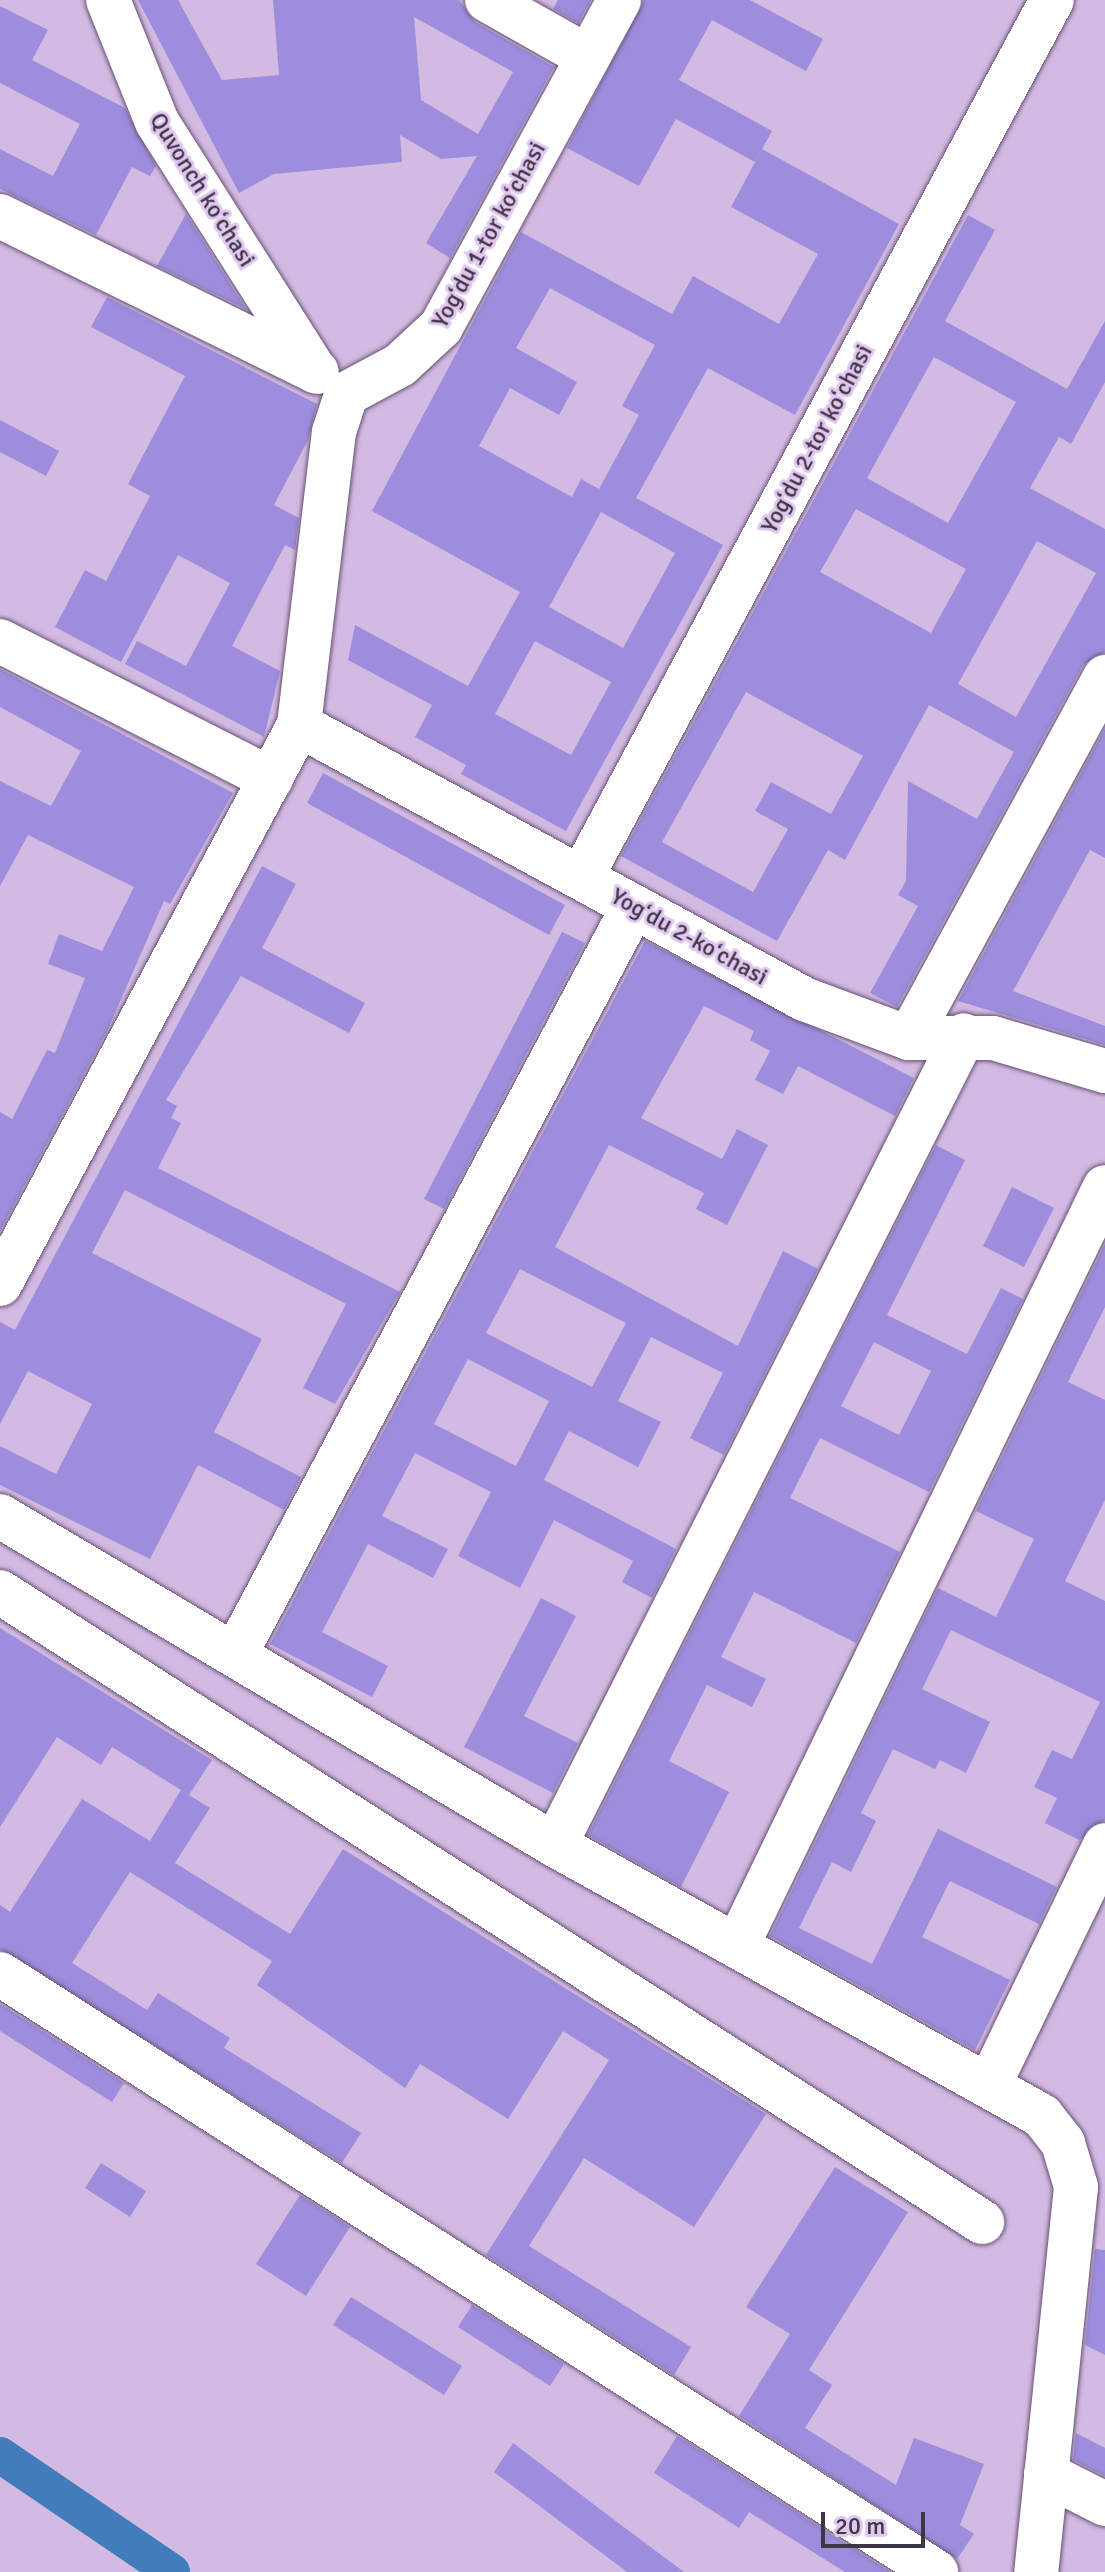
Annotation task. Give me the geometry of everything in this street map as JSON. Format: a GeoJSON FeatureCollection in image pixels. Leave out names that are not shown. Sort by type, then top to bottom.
{"type":"FeatureCollection","features":[{"type":"Feature","properties":{"kind":"street","name":"Quvonch koʻchasi"},"geometry":{"type":"LineString","coordinates":[[108,0],[157,122],[331,382]]}},
{"type":"Feature","properties":{"kind":"street"},"geometry":{"type":"LineString","coordinates":[[487,0],[588,57]]}},
{"type":"Feature","properties":{"kind":"street","name":"Yogʻdu 1-tor koʻchasi"},"geometry":{"type":"LineString","coordinates":[[331,382],[400,365],[441,327],[619,0]]}},
{"type":"Feature","properties":{"kind":"street","name":"Yogʻdu 2-tor koʻchasi"},"geometry":{"type":"LineString","coordinates":[[581,878],[1052,0]]}},
{"type":"Feature","properties":{"kind":"street"},"geometry":{"type":"LineString","coordinates":[[0,216],[331,382],[334,432],[299,725],[0,1284]]}},
{"type":"Feature","properties":{"kind":"street"},"geometry":{"type":"LineString","coordinates":[[0,641],[271,779]]}},
{"type":"Feature","properties":{"kind":"street"},"geometry":{"type":"LineString","coordinates":[[909,1038],[1105,677]]}},
{"type":"Feature","properties":{"kind":"street","name":"Yogʻdu 2-koʻchasi"},"geometry":{"type":"LineString","coordinates":[[299,725],[804,999],[909,1038],[964,1035],[1105,1071]]}},
{"type":"Feature","properties":{"kind":"street"},"geometry":{"type":"LineString","coordinates":[[235,1655],[633,907]]}},
{"type":"Feature","properties":{"kind":"street"},"geometry":{"type":"LineString","coordinates":[[555,1845],[964,1035]]}},
{"type":"Feature","properties":{"kind":"street"},"geometry":{"type":"LineString","coordinates":[[738,1944],[1105,1187]]}},
{"type":"Feature","properties":{"kind":"street"},"geometry":{"type":"LineString","coordinates":[[0,1516],[555,1845],[991,2081],[1042,2116],[1063,2143],[1076,2187],[1036,2572]]}},
{"type":"Feature","properties":{"kind":"street"},"geometry":{"type":"LineString","coordinates":[[0,1592],[982,2222]]}},
{"type":"Feature","properties":{"kind":"street"},"geometry":{"type":"LineString","coordinates":[[991,2081],[1105,1845]]}},
{"type":"Feature","properties":{"kind":"street"},"geometry":{"type":"LineString","coordinates":[[0,1974],[936,2572]]}},
{"type":"Feature","properties":{"kind":"street"},"geometry":{"type":"LineString","coordinates":[[1063,2143],[1105,2164]]}},
{"type":"Feature","properties":{"kind":"street"},"geometry":{"type":"LineString","coordinates":[[1046,2474],[1105,2504]]}},
{"type":"Feature","properties":{"kind":"building"},"geometry":{"type":"Polygon","coordinates":[[[138,0],[178,0],[222,80],[279,75],[273,0],[459,0],[475,22],[554,67],[450,258],[426,243],[477,156],[441,159],[400,135],[402,162],[274,174],[239,193],[138,0]],[[414,17],[421,100],[478,134],[513,72],[414,17]]]}},
{"type":"Feature","properties":{"kind":"building"},"geometry":{"type":"Polygon","coordinates":[[[558,0],[591,0],[578,23],[553,9],[558,0]]]}},
{"type":"Feature","properties":{"kind":"building"},"geometry":{"type":"Polygon","coordinates":[[[644,0],[750,0],[823,39],[806,71],[712,20],[679,80],[772,131],[755,162],[676,119],[639,186],[567,148],[644,0]]]}},
{"type":"Feature","properties":{"kind":"building"},"geometry":{"type":"Polygon","coordinates":[[[0,6],[48,30],[32,60],[125,108],[156,166],[150,176],[132,167],[96,235],[0,189],[0,149],[53,176],[80,124],[0,83],[0,6]]]}},
{"type":"Feature","properties":{"kind":"building"},"geometry":{"type":"Polygon","coordinates":[[[762,149],[899,224],[795,415],[708,368],[636,498],[723,545],[566,831],[461,774],[466,765],[415,737],[432,705],[348,660],[355,625],[468,686],[520,592],[372,511],[521,232],[672,314],[693,276],[779,324],[818,254],[731,207],[762,149]],[[550,288],[516,348],[577,382],[559,415],[510,388],[479,446],[572,497],[581,479],[599,489],[639,415],[622,406],[655,345],[550,288]],[[601,512],[549,607],[623,648],[675,553],[601,512]],[[535,641],[495,714],[571,755],[611,682],[535,641]]]}},
{"type":"Feature","properties":{"kind":"building"},"geometry":{"type":"Polygon","coordinates":[[[186,214],[246,309],[157,266],[186,214]]]}},
{"type":"Feature","properties":{"kind":"building"},"geometry":{"type":"Polygon","coordinates":[[[968,215],[995,230],[945,321],[1067,389],[1105,321],[1105,382],[1071,444],[1059,437],[1030,488],[1105,529],[1105,652],[1083,665],[897,1007],[870,993],[918,906],[898,895],[906,881],[908,781],[977,819],[1014,752],[929,705],[845,860],[828,850],[777,941],[621,856],[968,215]],[[934,357],[867,478],[948,523],[1016,402],[934,357]],[[856,509],[820,572],[931,633],[966,569],[856,509]],[[1037,541],[958,684],[1016,717],[1096,573],[1037,541]],[[746,692],[662,842],[753,892],[788,829],[755,811],[771,782],[831,814],[863,756],[746,692]]]}},
{"type":"Feature","properties":{"kind":"building"},"geometry":{"type":"Polygon","coordinates":[[[107,297],[317,404],[308,440],[274,505],[299,518],[295,550],[285,545],[232,646],[280,671],[264,737],[125,664],[137,641],[186,666],[230,583],[178,555],[121,662],[55,627],[85,570],[106,581],[150,496],[128,484],[185,376],[91,327],[107,297]]]}},
{"type":"Feature","properties":{"kind":"building"},"geometry":{"type":"Polygon","coordinates":[[[0,420],[59,451],[46,476],[0,452],[0,420]]]}},
{"type":"Feature","properties":{"kind":"building"},"geometry":{"type":"Polygon","coordinates":[[[0,669],[233,793],[170,904],[164,901],[108,1029],[0,1231],[0,1112],[12,1119],[47,1050],[55,1053],[85,978],[48,964],[59,934],[102,951],[134,887],[28,835],[0,886],[0,781],[51,806],[81,751],[0,707],[0,669]]]}},
{"type":"Feature","properties":{"kind":"building"},"geometry":{"type":"Polygon","coordinates":[[[1105,729],[1105,858],[1090,850],[1013,991],[1105,1026],[1105,1045],[958,1001],[1105,729]]]}},
{"type":"Feature","properties":{"kind":"building"},"geometry":{"type":"Polygon","coordinates":[[[323,773],[565,905],[549,935],[307,803],[323,773]]]}},
{"type":"Feature","properties":{"kind":"building"},"geometry":{"type":"Polygon","coordinates":[[[262,866],[296,884],[262,948],[365,1003],[349,1033],[241,976],[166,1100],[177,1106],[171,1118],[181,1123],[158,1168],[400,1292],[335,1404],[303,1388],[346,1304],[125,1190],[92,1253],[262,1339],[214,1432],[301,1477],[284,1510],[198,1465],[150,1559],[0,1485],[0,1446],[56,1474],[92,1404],[28,1371],[0,1424],[0,1322],[15,1330],[262,866]]]}},
{"type":"Feature","properties":{"kind":"building"},"geometry":{"type":"Polygon","coordinates":[[[562,932],[585,943],[444,1209],[424,1199],[562,932]]]}},
{"type":"Feature","properties":{"kind":"building"},"geometry":{"type":"Polygon","coordinates":[[[645,941],[914,1078],[895,1116],[798,1066],[783,1094],[755,1080],[770,1051],[750,1040],[754,1031],[704,1006],[641,1118],[722,1159],[737,1129],[768,1145],[727,1225],[696,1209],[704,1193],[609,1145],[555,1247],[738,1346],[783,1251],[818,1269],[724,1455],[690,1438],[723,1373],[651,1337],[618,1401],[661,1422],[638,1467],[569,1431],[544,1480],[676,1549],[652,1598],[622,1582],[633,1561],[554,1520],[520,1588],[458,1556],[491,1492],[415,1453],[382,1516],[448,1549],[433,1578],[368,1544],[322,1632],[388,1666],[372,1697],[270,1644],[645,941]],[[520,1269],[486,1333],[592,1387],[626,1323],[520,1269]],[[468,1359],[434,1424],[516,1466],[549,1401],[468,1359]]]}},
{"type":"Feature","properties":{"kind":"building"},"geometry":{"type":"Polygon","coordinates":[[[936,1145],[965,1160],[887,1315],[967,1354],[1001,1288],[1023,1299],[929,1492],[820,1438],[790,1498],[900,1552],[856,1643],[754,1592],[721,1657],[766,1679],[752,1707],[707,1685],[669,1761],[729,1792],[681,1887],[588,1835],[936,1145]],[[874,1342],[841,1406],[899,1435],[931,1371],[874,1342]]]}},
{"type":"Feature","properties":{"kind":"building"},"geometry":{"type":"Polygon","coordinates":[[[1012,1187],[1054,1208],[1024,1267],[983,1246],[1012,1187]]]}},
{"type":"Feature","properties":{"kind":"building"},"geometry":{"type":"Polygon","coordinates":[[[1105,1244],[1105,1307],[1068,1382],[1105,1400],[1105,1500],[1065,1581],[1105,1601],[1105,1820],[1079,1840],[1045,1823],[1057,1798],[1034,1787],[1052,1750],[1072,1759],[1100,1702],[951,1630],[922,1689],[990,1722],[966,1773],[940,1760],[935,1769],[893,1749],[861,1813],[876,1821],[851,1872],[832,1862],[799,1928],[872,1964],[938,1829],[1057,1887],[1039,1924],[950,1881],[922,1937],[1010,1980],[975,2050],[770,1936],[938,1588],[996,1617],[1034,1539],[976,1511],[1105,1244]]]}},
{"type":"Feature","properties":{"kind":"building"},"geometry":{"type":"Polygon","coordinates":[[[541,1598],[576,1616],[524,1716],[578,1743],[553,1793],[464,1747],[541,1598]]]}},
{"type":"Feature","properties":{"kind":"building"},"geometry":{"type":"Polygon","coordinates":[[[0,1628],[212,1760],[189,1795],[112,1747],[101,1765],[57,1737],[0,1827],[0,1628]]]}},
{"type":"Feature","properties":{"kind":"building"},"geometry":{"type":"Polygon","coordinates":[[[181,1790],[210,1808],[175,1863],[290,1934],[343,1849],[766,2114],[694,2227],[584,2158],[529,2246],[691,2347],[674,2375],[486,2255],[609,2060],[563,2031],[508,2119],[420,2064],[405,2088],[257,1985],[272,1961],[130,1872],[72,1963],[147,2010],[158,1993],[230,2038],[224,2048],[361,2133],[342,2163],[0,1949],[0,1905],[10,1912],[82,1799],[150,1841],[181,1790]]]}},
{"type":"Feature","properties":{"kind":"building"},"geometry":{"type":"Polygon","coordinates":[[[0,2004],[124,2083],[112,2102],[0,2031],[0,2004]]]}},
{"type":"Feature","properties":{"kind":"building"},"geometry":{"type":"Polygon","coordinates":[[[101,2163],[146,2191],[130,2217],[85,2188],[101,2163]]]}},
{"type":"Feature","properties":{"kind":"building"},"geometry":{"type":"Polygon","coordinates":[[[835,2167],[908,2212],[809,2370],[832,2385],[805,2428],[896,2485],[914,2438],[984,2464],[960,2525],[974,2534],[957,2559],[739,2416],[790,2334],[746,2307],[835,2167]]]}},
{"type":"Feature","properties":{"kind":"building"},"geometry":{"type":"Polygon","coordinates":[[[300,2195],[350,2227],[306,2296],[256,2264],[300,2195]]]}},
{"type":"Feature","properties":{"kind":"building"},"geometry":{"type":"Polygon","coordinates":[[[1095,2249],[1105,2250],[1105,2355],[1085,2345],[1095,2249]]]}},
{"type":"Feature","properties":{"kind":"building"},"geometry":{"type":"Polygon","coordinates":[[[351,2297],[462,2366],[444,2395],[333,2325],[351,2297]]]}},
{"type":"Feature","properties":{"kind":"building"},"geometry":{"type":"Polygon","coordinates":[[[472,2305],[564,2364],[550,2386],[458,2327],[472,2305]]]}},
{"type":"Feature","properties":{"kind":"building"},"geometry":{"type":"Polygon","coordinates":[[[1076,2433],[1105,2448],[1105,2476],[1073,2460],[1076,2433]]]}},
{"type":"Feature","properties":{"kind":"building"},"geometry":{"type":"Polygon","coordinates":[[[677,2436],[890,2572],[845,2572],[749,2512],[739,2528],[654,2473],[677,2436]]]}},
{"type":"Feature","properties":{"kind":"building"},"geometry":{"type":"Polygon","coordinates":[[[513,2443],[684,2572],[627,2572],[494,2472],[513,2443]]]}},
{"type":"Feature","properties":{"kind":"waterway"},"geometry":{"type":"LineString","coordinates":[[0,2455],[172,2572]]}}]}
